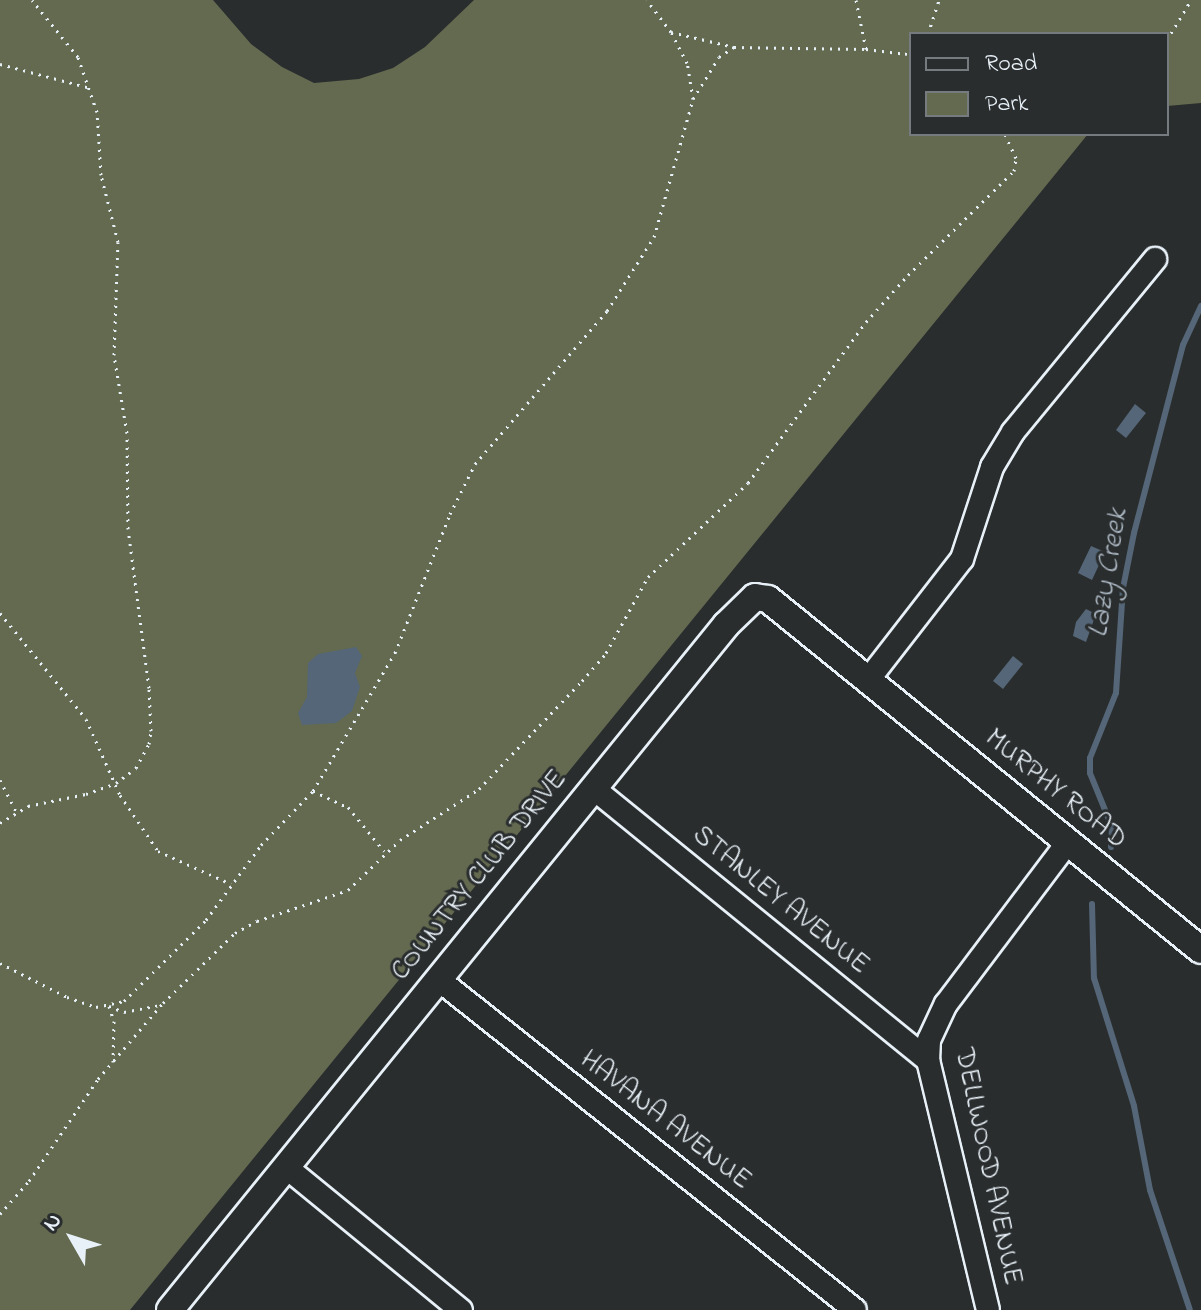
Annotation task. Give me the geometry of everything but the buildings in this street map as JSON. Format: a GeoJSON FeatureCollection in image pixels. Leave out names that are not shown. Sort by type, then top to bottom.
{"type":"FeatureCollection","features":[{"type":"Feature","properties":{"kind":"street"},"geometry":{"type":"LineString","coordinates":[[868,680],[962,559],[992,467],[1006,441],[1155,259]]}},
{"type":"Feature","properties":{"kind":"street","name":"COUNTRY CLUB DRIVE"},"geometry":{"type":"LineString","coordinates":[[170,1310],[726,625],[755,597],[768,599],[868,680]]}},
{"type":"Feature","properties":{"kind":"street","name":"MURPHY ROAD"},"geometry":{"type":"LineString","coordinates":[[868,680],[1201,950]]}},
{"type":"Feature","properties":{"kind":"street","name":"STANLEY AVENUE"},"geometry":{"type":"LineString","coordinates":[[593,788],[928,1060]]}},
{"type":"Feature","properties":{"kind":"street","name":"DELLWOOD AVENUE"},"geometry":{"type":"LineString","coordinates":[[988,1310],[928,1060],[929,1040],[946,1004],[1068,842]]}},
{"type":"Feature","properties":{"kind":"street","name":"HAVANA AVENUE"},"geometry":{"type":"LineString","coordinates":[[438,979],[855,1310]]}},
{"type":"Feature","properties":{"kind":"street"},"geometry":{"type":"LineString","coordinates":[[286,1167],[461,1310]]}},
{"type":"Feature","properties":{"kind":"path"},"geometry":{"type":"LineString","coordinates":[[0,823],[16,812],[116,783],[136,768],[144,755],[149,744],[151,711],[128,529],[127,433],[114,355],[118,242],[101,175],[97,112],[78,57],[32,0]]}},
{"type":"Feature","properties":{"kind":"path"},"geometry":{"type":"LineString","coordinates":[[647,0],[671,32],[687,63],[693,99]]}},
{"type":"Feature","properties":{"kind":"path"},"geometry":{"type":"LineString","coordinates":[[856,0],[866,49]]}},
{"type":"Feature","properties":{"kind":"path"},"geometry":{"type":"LineString","coordinates":[[929,32],[939,0]]}},
{"type":"Feature","properties":{"kind":"path"},"geometry":{"type":"LineString","coordinates":[[1169,37],[1191,0]]}},
{"type":"Feature","properties":{"kind":"path"},"geometry":{"type":"LineString","coordinates":[[671,32],[734,47],[909,52]]}},
{"type":"Feature","properties":{"kind":"path"},"geometry":{"type":"LineString","coordinates":[[0,963],[67,997],[96,1007],[124,1001],[142,987],[206,920],[261,845],[313,791],[395,653],[450,514],[475,464],[607,311],[654,237],[693,99],[719,57],[734,47]]}},
{"type":"Feature","properties":{"kind":"path"},"geometry":{"type":"LineString","coordinates":[[0,64],[90,88]]}},
{"type":"Feature","properties":{"kind":"path"},"geometry":{"type":"LineString","coordinates":[[0,1214],[29,1181],[112,1063],[163,1003],[235,933],[257,921],[348,890],[366,876],[385,852],[479,789],[606,653],[648,577],[748,483],[866,322],[908,275],[1014,171],[1016,158],[1006,136]]}},
{"type":"Feature","properties":{"kind":"path"},"geometry":{"type":"LineString","coordinates":[[0,613],[86,719],[116,783],[158,851],[231,884]]}},
{"type":"Feature","properties":{"kind":"path"},"geometry":{"type":"LineString","coordinates":[[0,780],[16,812]]}},
{"type":"Feature","properties":{"kind":"path"},"geometry":{"type":"LineString","coordinates":[[313,791],[348,807],[385,852]]}},
{"type":"Feature","properties":{"kind":"path"},"geometry":{"type":"LineString","coordinates":[[109,1006],[124,1012],[151,1009],[163,1003]]}},
{"type":"Feature","properties":{"kind":"path"},"geometry":{"type":"LineString","coordinates":[[109,1006],[114,1021],[112,1063]]}},
{"type":"Feature","properties":{"kind":"green space"},"geometry":{"type":"Polygon","coordinates":[[[0,0],[213,0],[251,44],[282,67],[314,83],[359,79],[393,68],[425,47],[474,0],[1201,0],[1201,103],[1169,106],[1169,32],[909,32],[909,136],[1086,136],[130,1310],[0,1310],[0,0]]]}},
{"type":"Feature","properties":{"kind":"water"},"geometry":{"type":"Polygon","coordinates":[[[1135,404],[1146,413],[1126,438],[1116,430],[1135,404]]]}},
{"type":"Feature","properties":{"kind":"water"},"geometry":{"type":"Polygon","coordinates":[[[1091,546],[1105,552],[1092,580],[1078,573],[1091,546]]]}},
{"type":"Feature","properties":{"kind":"water"},"geometry":{"type":"Polygon","coordinates":[[[1086,609],[1096,614],[1086,642],[1073,636],[1076,622],[1086,609]]]}},
{"type":"Feature","properties":{"kind":"water"},"geometry":{"type":"Polygon","coordinates":[[[356,647],[362,656],[355,673],[360,687],[352,711],[336,723],[302,725],[298,713],[307,697],[308,663],[318,654],[356,647]]]}},
{"type":"Feature","properties":{"kind":"water"},"geometry":{"type":"Polygon","coordinates":[[[1013,656],[1023,664],[1003,689],[993,681],[1013,656]]]}},
{"type":"Feature","properties":{"kind":"waterway","name":"Lazy Creek"},"geometry":{"type":"LineString","coordinates":[[1111,847],[1112,827],[1090,773],[1090,758],[1116,693],[1123,588],[1134,533],[1183,345],[1201,306]]}},
{"type":"Feature","properties":{"kind":"waterway","name":"Lazy Creek"},"geometry":{"type":"LineString","coordinates":[[1092,904],[1094,978],[1134,1106],[1150,1190],[1190,1310]]}}]}
